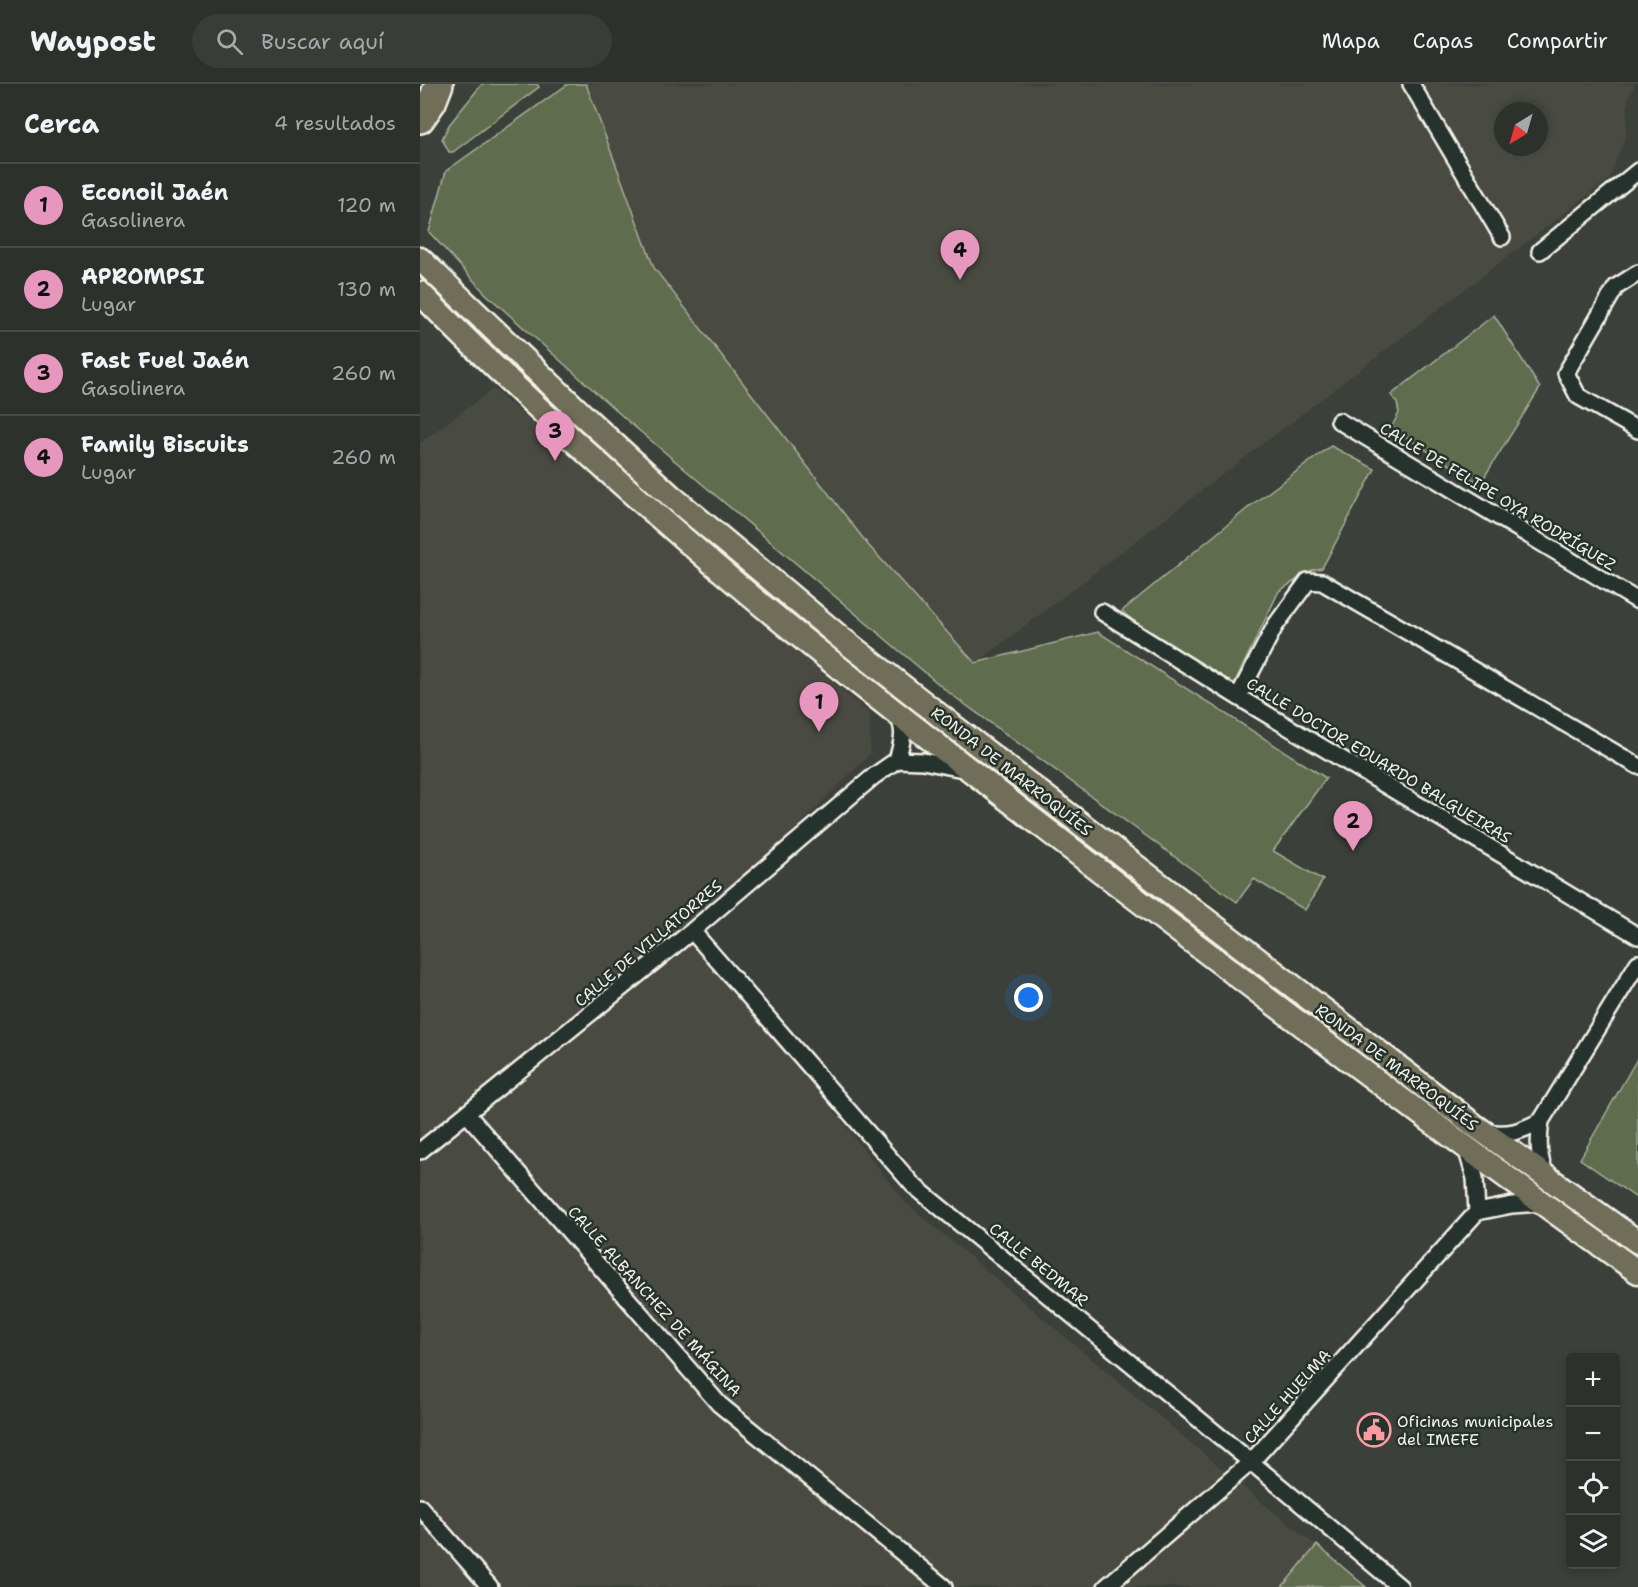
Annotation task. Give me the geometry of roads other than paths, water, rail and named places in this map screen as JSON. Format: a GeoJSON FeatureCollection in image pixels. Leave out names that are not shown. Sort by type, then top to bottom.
{"type":"FeatureCollection","features":[{"type":"Feature","properties":{"kind":"highway"},"geometry":{"type":"LineString","coordinates":[[420,119],[441,87]]}},
{"type":"Feature","properties":{"kind":"main road","name":"RONDA DE MARROQUÍES"},"geometry":{"type":"LineString","coordinates":[[420,259],[671,496],[842,638],[973,742],[1482,1131],[1638,1242]]}},
{"type":"Feature","properties":{"kind":"main road","name":"RONDA DE MARROQUÍES"},"geometry":{"type":"LineString","coordinates":[[420,293],[548,417],[753,598],[971,771],[1299,1024],[1467,1151],[1638,1272]]}},
{"type":"Feature","properties":{"kind":"street"},"geometry":{"type":"LineString","coordinates":[[1411,84],[1502,237]]}},
{"type":"Feature","properties":{"kind":"street"},"geometry":{"type":"LineString","coordinates":[[1540,251],[1638,171]]}},
{"type":"Feature","properties":{"kind":"street"},"geometry":{"type":"LineString","coordinates":[[1638,273],[1616,287],[1566,373],[1578,396],[1638,430]]}},
{"type":"Feature","properties":{"kind":"street","name":"CALLE DE FELIPE OYA RODRÍGUEZ"},"geometry":{"type":"LineString","coordinates":[[1339,422],[1638,601]]}},
{"type":"Feature","properties":{"kind":"street"},"geometry":{"type":"LineString","coordinates":[[1238,697],[1275,626],[1308,581],[1322,582],[1638,766]]}},
{"type":"Feature","properties":{"kind":"street","name":"CALLE DOCTOR EDUARDO BALGUEIRAS"},"geometry":{"type":"LineString","coordinates":[[1102,612],[1238,697],[1638,936]]}},
{"type":"Feature","properties":{"kind":"street"},"geometry":{"type":"LineString","coordinates":[[891,707],[900,719],[903,729],[903,740],[897,760],[923,761],[971,771]]}},
{"type":"Feature","properties":{"kind":"street","name":"CALLE DE VILLATORRES"},"geometry":{"type":"LineString","coordinates":[[420,1151],[692,931],[874,776],[897,760]]}},
{"type":"Feature","properties":{"kind":"street","name":"CALLE BEDMAR"},"geometry":{"type":"LineString","coordinates":[[692,931],[913,1185],[1400,1587]]}},
{"type":"Feature","properties":{"kind":"street"},"geometry":{"type":"LineString","coordinates":[[1548,1178],[1542,1167],[1539,1151],[1538,1138],[1541,1121],[1638,963]]}},
{"type":"Feature","properties":{"kind":"street","name":"CALLE ALBANCHEZ DE MÁGINA"},"geometry":{"type":"LineString","coordinates":[[467,1114],[718,1404],[944,1587]]}},
{"type":"Feature","properties":{"kind":"street"},"geometry":{"type":"LineString","coordinates":[[1482,1131],[1498,1134],[1518,1132],[1541,1121]]}},
{"type":"Feature","properties":{"kind":"street"},"geometry":{"type":"LineString","coordinates":[[1467,1151],[1475,1178],[1478,1212],[1502,1206],[1539,1203]]}},
{"type":"Feature","properties":{"kind":"street","name":"CALLE HUELMA"},"geometry":{"type":"LineString","coordinates":[[1106,1587],[1251,1462],[1478,1212]]}},
{"type":"Feature","properties":{"kind":"street"},"geometry":{"type":"LineString","coordinates":[[420,1507],[489,1587]]}},
{"type":"Feature","properties":{"kind":"place","name":"Family Biscuits"},"geometry":{"type":"Point","coordinates":[960,280]}},
{"type":"Feature","properties":{"kind":"place","name":"Fast Fuel Jaén"},"geometry":{"type":"Point","coordinates":[555,461]}},
{"type":"Feature","properties":{"kind":"place","name":"Econoil Jaén"},"geometry":{"type":"Point","coordinates":[819,732]}},
{"type":"Feature","properties":{"kind":"place","name":"APROMPSI"},"geometry":{"type":"Point","coordinates":[1353,851]}},
{"type":"Feature","properties":{"kind":"place","name":"Oficinas municipales del IMEFE"},"geometry":{"type":"Point","coordinates":[1374,1430]}}]}
